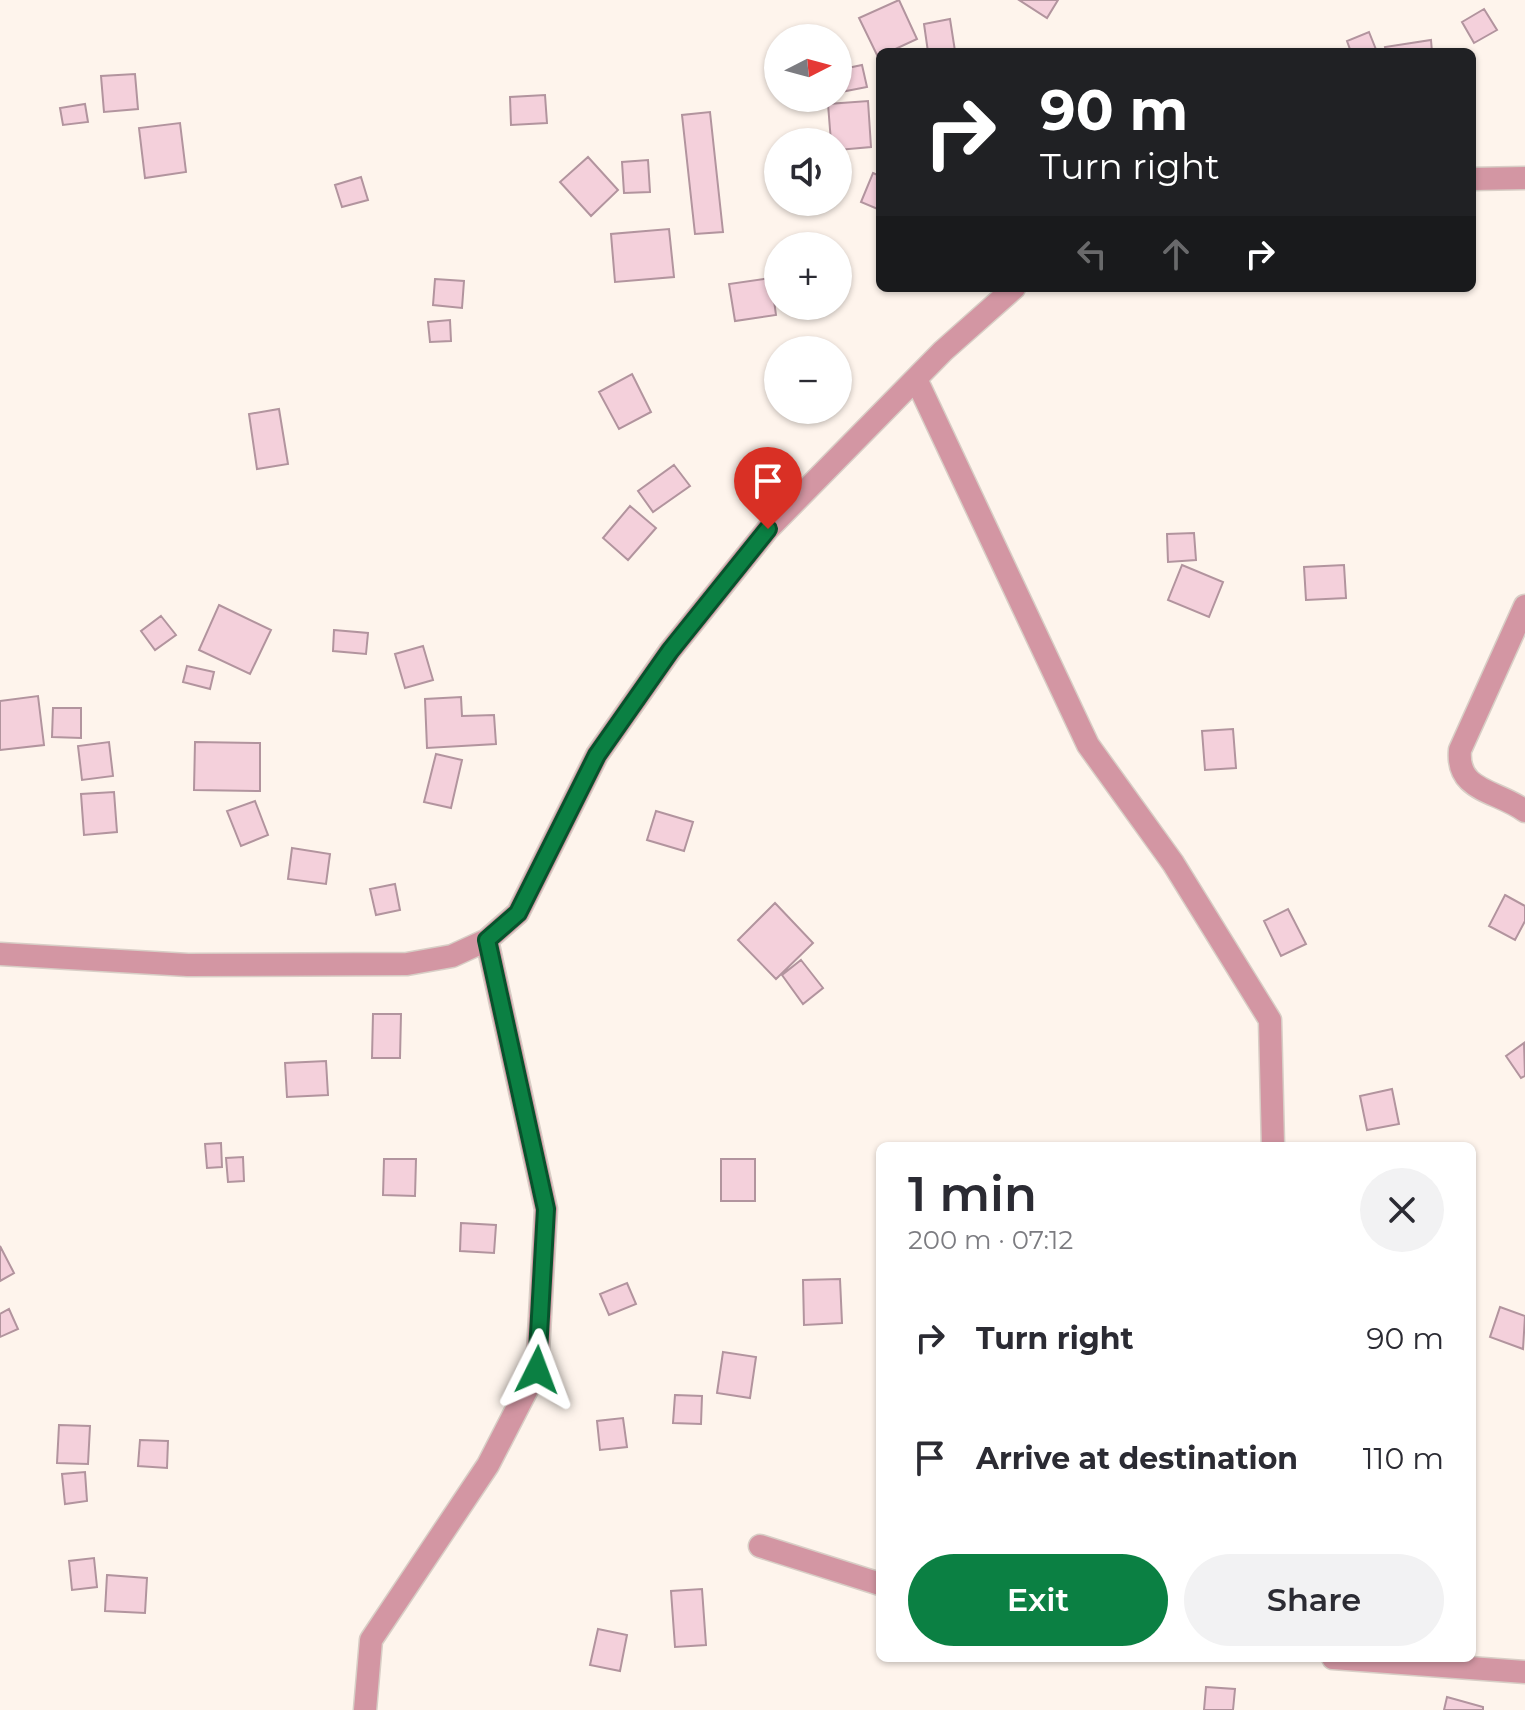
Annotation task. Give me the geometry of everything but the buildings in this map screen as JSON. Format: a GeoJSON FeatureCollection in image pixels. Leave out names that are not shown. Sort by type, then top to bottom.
{"type":"FeatureCollection","features":[{"type":"Feature","properties":{"kind":"street"},"geometry":{"type":"LineString","coordinates":[[1476,179],[1525,178]]}},
{"type":"Feature","properties":{"kind":"street"},"geometry":{"type":"LineString","coordinates":[[0,954],[188,965],[407,964],[452,956],[487,940],[518,913],[597,755],[670,651],[768,529],[943,351],[1009,292]]}},
{"type":"Feature","properties":{"kind":"street"},"geometry":{"type":"LineString","coordinates":[[916,379],[1088,745],[1173,863],[1270,1020],[1273,1142]]}},
{"type":"Feature","properties":{"kind":"street"},"geometry":{"type":"LineString","coordinates":[[1525,606],[1460,750],[1459,763],[1462,775],[1471,784],[1511,801],[1525,811]]}},
{"type":"Feature","properties":{"kind":"street"},"geometry":{"type":"LineString","coordinates":[[365,1710],[371,1640],[488,1465],[537,1370],[546,1209],[487,940]]}},
{"type":"Feature","properties":{"kind":"street"},"geometry":{"type":"LineString","coordinates":[[760,1546],[876,1583]]}},
{"type":"Feature","properties":{"kind":"street"},"geometry":{"type":"LineString","coordinates":[[1388,1662],[1525,1672]]}},
{"type":"Feature","properties":{"kind":"route"},"geometry":{"type":"LineString","coordinates":[[537,1370],[546,1209],[487,940],[518,913],[597,755],[670,651],[768,529]]}}]}
